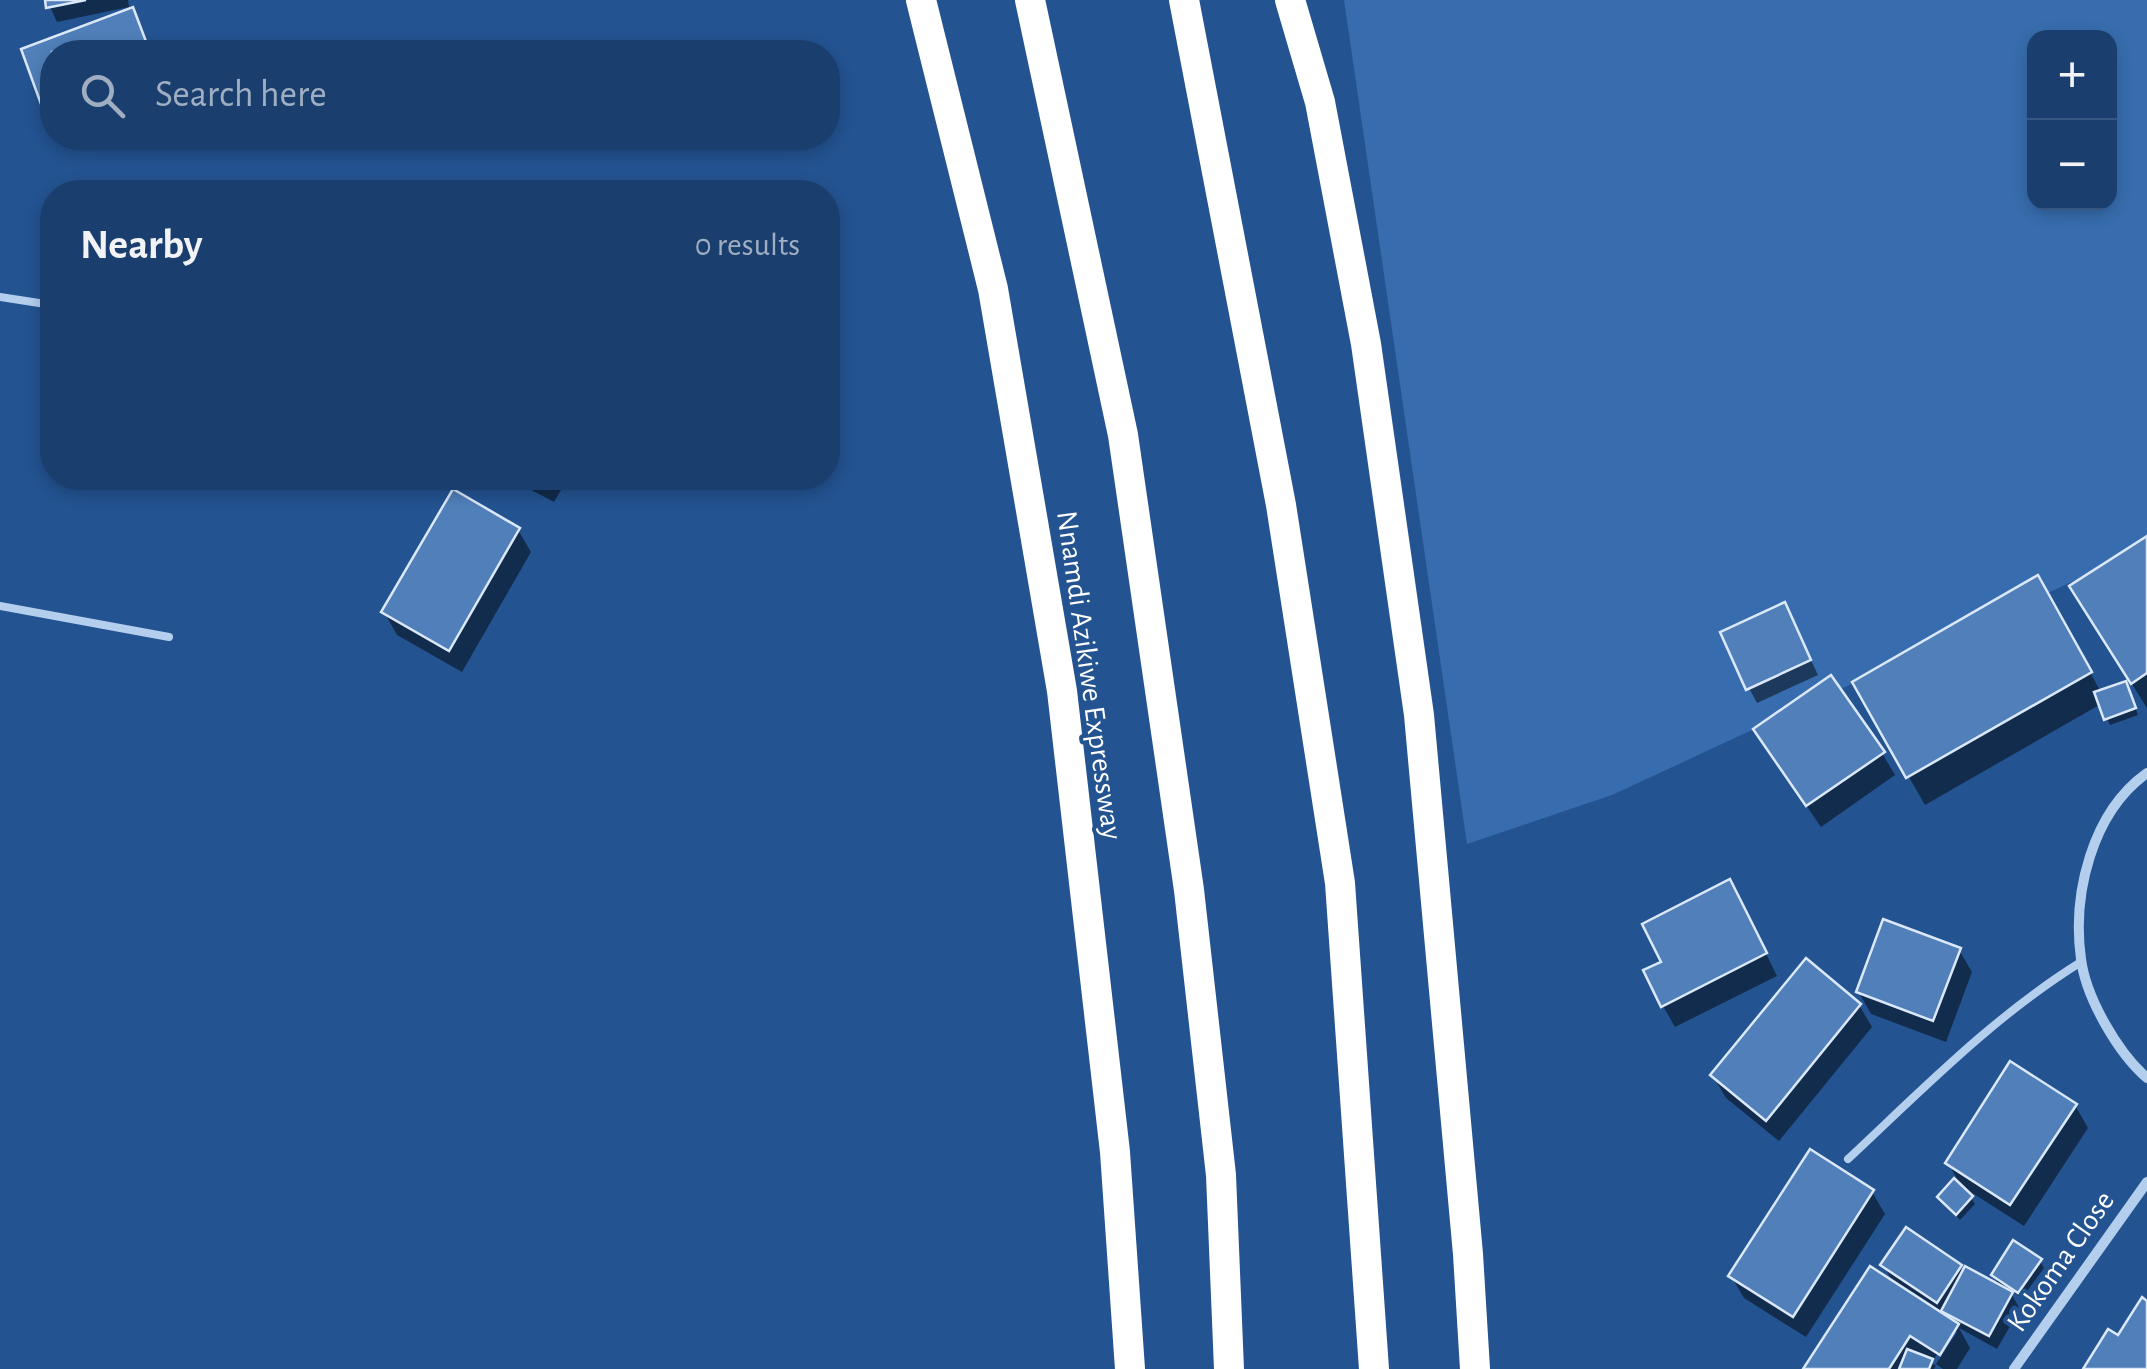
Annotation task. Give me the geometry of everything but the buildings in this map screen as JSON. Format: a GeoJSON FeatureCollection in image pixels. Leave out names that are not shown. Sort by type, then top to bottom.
{"type":"FeatureCollection","features":[{"type":"Feature","properties":{"kind":"highway","name":"Nnamdi Azikiwe Expressway"},"geometry":{"type":"LineString","coordinates":[[921,0],[993,289],[1062,691],[1115,1152],[1130,1369]]}},
{"type":"Feature","properties":{"kind":"highway"},"geometry":{"type":"LineString","coordinates":[[1030,0],[1123,435],[1172,771],[1220,1175],[1229,1369]]}},
{"type":"Feature","properties":{"kind":"highway"},"geometry":{"type":"LineString","coordinates":[[1184,0],[1281,506],[1340,883],[1374,1369]]}},
{"type":"Feature","properties":{"kind":"highway"},"geometry":{"type":"LineString","coordinates":[[1290,0],[1320,102],[1366,344],[1418,715],[1468,1254],[1475,1369]]}},
{"type":"Feature","properties":{"kind":"street"},"geometry":{"type":"LineString","coordinates":[[2147,773],[2126,788],[2106,818],[2091,854],[2080,911],[2081,962],[2104,1022],[2129,1062],[2147,1078]]}},
{"type":"Feature","properties":{"kind":"street","name":"Kokoma Close"},"geometry":{"type":"LineString","coordinates":[[2014,1369],[2147,1182]]}},
{"type":"Feature","properties":{"kind":"lane"},"geometry":{"type":"LineString","coordinates":[[0,298],[40,303]]}},
{"type":"Feature","properties":{"kind":"lane"},"geometry":{"type":"LineString","coordinates":[[0,606],[169,637]]}},
{"type":"Feature","properties":{"kind":"lane"},"geometry":{"type":"LineString","coordinates":[[1848,1159],[2030,993],[2081,962]]}},
{"type":"Feature","properties":{"kind":"shaded area"},"geometry":{"type":"Polygon","coordinates":[[[1344,0],[2147,0],[2147,547],[1612,795],[1467,844],[1344,0]]]}}]}
